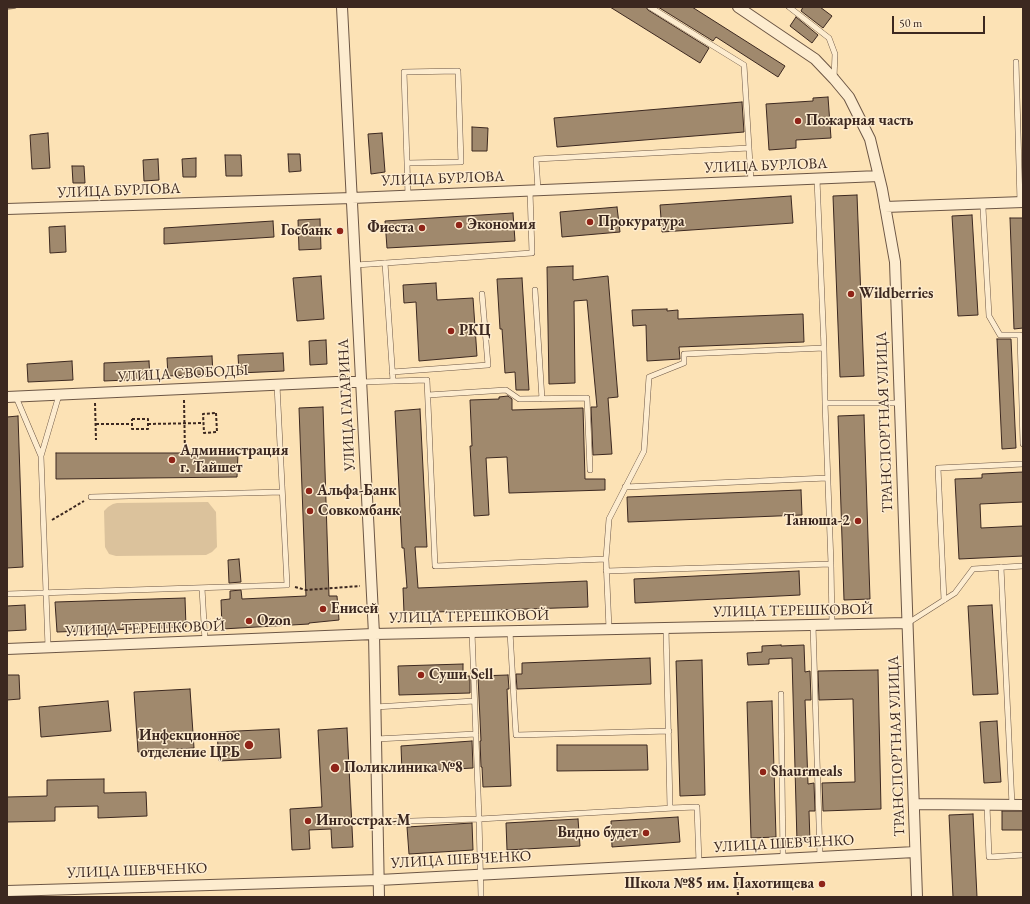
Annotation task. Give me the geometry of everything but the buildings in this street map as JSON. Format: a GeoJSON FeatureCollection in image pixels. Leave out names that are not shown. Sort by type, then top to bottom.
{"type":"FeatureCollection","features":[{"type":"Feature","properties":{"kind":"street","name":"УЛИЦА ГАГАРИНА"},"geometry":{"type":"LineString","coordinates":[[342,7],[374,634],[379,897]]}},
{"type":"Feature","properties":{"kind":"street","name":"ТРАНСПОРТНАЯ УЛИЦА"},"geometry":{"type":"LineString","coordinates":[[738,7],[815,59],[834,79],[849,97],[870,139],[879,176],[895,262],[917,897]]}},
{"type":"Feature","properties":{"kind":"street","name":"УЛИЦА БУРЛОВА"},"geometry":{"type":"LineString","coordinates":[[7,209],[408,196],[879,176]]}},
{"type":"Feature","properties":{"kind":"street"},"geometry":{"type":"LineString","coordinates":[[885,207],[1021,202]]}},
{"type":"Feature","properties":{"kind":"street","name":"УЛИЦА СВОБОДЫ"},"geometry":{"type":"LineString","coordinates":[[12,397],[361,382]]}},
{"type":"Feature","properties":{"kind":"street","name":"УЛИЦА ТЕРЕШКОВОЙ"},"geometry":{"type":"LineString","coordinates":[[7,649],[374,634],[907,623]]}},
{"type":"Feature","properties":{"kind":"street"},"geometry":{"type":"LineString","coordinates":[[914,804],[1023,805]]}},
{"type":"Feature","properties":{"kind":"street","name":"УЛИЦА ШЕВЧЕНКО"},"geometry":{"type":"LineString","coordinates":[[7,891],[90,892],[379,880],[915,852]]}},
{"type":"Feature","properties":{"kind":"lane"},"geometry":{"type":"LineString","coordinates":[[650,7],[744,66],[751,182]]}},
{"type":"Feature","properties":{"kind":"lane"},"geometry":{"type":"LineString","coordinates":[[789,7],[829,38],[835,54],[834,79]]}},
{"type":"Feature","properties":{"kind":"lane"},"geometry":{"type":"LineString","coordinates":[[1016,62],[1021,202]]}},
{"type":"Feature","properties":{"kind":"lane"},"geometry":{"type":"LineString","coordinates":[[407,163],[461,162],[458,71],[404,72],[408,196]]}},
{"type":"Feature","properties":{"kind":"lane"},"geometry":{"type":"LineString","coordinates":[[356,266],[532,253],[536,159],[749,148]]}},
{"type":"Feature","properties":{"kind":"lane"},"geometry":{"type":"LineString","coordinates":[[817,179],[824,348],[824,403],[832,625]]}},
{"type":"Feature","properties":{"kind":"lane"},"geometry":{"type":"LineString","coordinates":[[985,204],[983,208],[989,316],[1000,335],[1020,335],[1023,444]]}},
{"type":"Feature","properties":{"kind":"lane"},"geometry":{"type":"LineString","coordinates":[[385,263],[393,381]]}},
{"type":"Feature","properties":{"kind":"lane"},"geometry":{"type":"LineString","coordinates":[[535,290],[542,399]]}},
{"type":"Feature","properties":{"kind":"lane"},"geometry":{"type":"LineString","coordinates":[[392,372],[488,365],[482,294]]}},
{"type":"Feature","properties":{"kind":"lane"},"geometry":{"type":"LineString","coordinates":[[609,630],[606,559],[609,518],[644,451],[649,377],[684,363],[684,354],[824,348]]}},
{"type":"Feature","properties":{"kind":"lane"},"geometry":{"type":"LineString","coordinates":[[361,382],[427,380],[435,566],[606,559]]}},
{"type":"Feature","properties":{"kind":"lane"},"geometry":{"type":"LineString","coordinates":[[7,594],[287,585],[276,385]]}},
{"type":"Feature","properties":{"kind":"lane"},"geometry":{"type":"LineString","coordinates":[[428,395],[506,390],[519,399],[587,398],[590,470]]}},
{"type":"Feature","properties":{"kind":"lane"},"geometry":{"type":"LineString","coordinates":[[48,648],[41,456],[59,395]]}},
{"type":"Feature","properties":{"kind":"lane"},"geometry":{"type":"LineString","coordinates":[[12,397],[41,456]]}},
{"type":"Feature","properties":{"kind":"lane"},"geometry":{"type":"LineString","coordinates":[[824,403],[900,403]]}},
{"type":"Feature","properties":{"kind":"lane"},"geometry":{"type":"LineString","coordinates":[[944,600],[938,468],[1023,464]]}},
{"type":"Feature","properties":{"kind":"lane"},"geometry":{"type":"LineString","coordinates":[[625,487],[827,478]]}},
{"type":"Feature","properties":{"kind":"lane"},"geometry":{"type":"LineString","coordinates":[[91,497],[282,492]]}},
{"type":"Feature","properties":{"kind":"lane"},"geometry":{"type":"LineString","coordinates":[[606,572],[830,564]]}},
{"type":"Feature","properties":{"kind":"lane"},"geometry":{"type":"LineString","coordinates":[[907,623],[954,593],[973,569],[1023,566]]}},
{"type":"Feature","properties":{"kind":"lane"},"geometry":{"type":"LineString","coordinates":[[1000,567],[1012,805]]}},
{"type":"Feature","properties":{"kind":"lane"},"geometry":{"type":"LineString","coordinates":[[202,588],[205,641]]}},
{"type":"Feature","properties":{"kind":"lane"},"geometry":{"type":"LineString","coordinates":[[813,625],[820,857]]}},
{"type":"Feature","properties":{"kind":"lane"},"geometry":{"type":"LineString","coordinates":[[666,628],[670,808],[674,808]]}},
{"type":"Feature","properties":{"kind":"lane"},"geometry":{"type":"LineString","coordinates":[[472,632],[481,897]]}},
{"type":"Feature","properties":{"kind":"lane"},"geometry":{"type":"LineString","coordinates":[[510,632],[516,735],[668,731]]}},
{"type":"Feature","properties":{"kind":"lane"},"geometry":{"type":"LineString","coordinates":[[781,694],[783,859]]}},
{"type":"Feature","properties":{"kind":"lane"},"geometry":{"type":"LineString","coordinates":[[375,708],[474,701]]}},
{"type":"Feature","properties":{"kind":"lane"},"geometry":{"type":"LineString","coordinates":[[376,739],[476,734]]}},
{"type":"Feature","properties":{"kind":"lane"},"geometry":{"type":"LineString","coordinates":[[987,805],[989,857],[1023,855]]}},
{"type":"Feature","properties":{"kind":"lane"},"geometry":{"type":"LineString","coordinates":[[378,822],[479,819],[698,807],[699,863]]}},
{"type":"Feature","properties":{"kind":"path"},"geometry":{"type":"LineString","coordinates":[[184,389],[185,453]]}},
{"type":"Feature","properties":{"kind":"path"},"geometry":{"type":"LineString","coordinates":[[95,393],[96,440]]}},
{"type":"Feature","properties":{"kind":"path"},"geometry":{"type":"LineString","coordinates":[[216,413],[217,432],[204,433],[203,423],[203,414],[216,413]]}},
{"type":"Feature","properties":{"kind":"path"},"geometry":{"type":"LineString","coordinates":[[132,419],[148,419],[148,429],[132,429],[132,424],[132,419]]}},
{"type":"Feature","properties":{"kind":"path"},"geometry":{"type":"LineString","coordinates":[[148,424],[203,423]]}},
{"type":"Feature","properties":{"kind":"path"},"geometry":{"type":"LineString","coordinates":[[96,424],[132,424]]}},
{"type":"Feature","properties":{"kind":"path"},"geometry":{"type":"LineString","coordinates":[[44,525],[91,497]]}},
{"type":"Feature","properties":{"kind":"path"},"geometry":{"type":"LineString","coordinates":[[287,585],[306,590],[371,585]]}},
{"type":"Feature","properties":{"kind":"path"},"geometry":{"type":"LineString","coordinates":[[736,861],[738,897]]}},
{"type":"Feature","properties":{"kind":"shaded area"},"geometry":{"type":"Polygon","coordinates":[[[208,502],[216,512],[217,547],[206,555],[116,556],[109,554],[105,547],[104,511],[113,504],[208,502]]]}},
{"type":"Feature","properties":{"kind":"waterway"},"geometry":{"type":"LineString","coordinates":[[7,8],[15,7]]}},
{"type":"Feature","properties":{"kind":"place","name":"Пожарная часть"},"geometry":{"type":"Point","coordinates":[798,121]}},
{"type":"Feature","properties":{"kind":"place","name":"Прокуратура"},"geometry":{"type":"Point","coordinates":[590,222]}},
{"type":"Feature","properties":{"kind":"place","name":"Экономия"},"geometry":{"type":"Point","coordinates":[459,225]}},
{"type":"Feature","properties":{"kind":"place","name":"Фиеста"},"geometry":{"type":"Point","coordinates":[422,228]}},
{"type":"Feature","properties":{"kind":"place","name":"Госбанк"},"geometry":{"type":"Point","coordinates":[340,231]}},
{"type":"Feature","properties":{"kind":"place","name":"Wildberries"},"geometry":{"type":"Point","coordinates":[851,294]}},
{"type":"Feature","properties":{"kind":"place","name":"РКЦ"},"geometry":{"type":"Point","coordinates":[451,331]}},
{"type":"Feature","properties":{"kind":"place","name":"Администрация г. Тайшет"},"geometry":{"type":"Point","coordinates":[172,460]}},
{"type":"Feature","properties":{"kind":"place","name":"Альфа-Банк"},"geometry":{"type":"Point","coordinates":[309,491]}},
{"type":"Feature","properties":{"kind":"place","name":"Совкомбанк"},"geometry":{"type":"Point","coordinates":[310,511]}},
{"type":"Feature","properties":{"kind":"place","name":"Танюша-2"},"geometry":{"type":"Point","coordinates":[858,521]}},
{"type":"Feature","properties":{"kind":"place","name":"Енисей"},"geometry":{"type":"Point","coordinates":[323,609]}},
{"type":"Feature","properties":{"kind":"place","name":"Ozon"},"geometry":{"type":"Point","coordinates":[249,621]}},
{"type":"Feature","properties":{"kind":"place","name":"Суши Sell"},"geometry":{"type":"Point","coordinates":[421,675]}},
{"type":"Feature","properties":{"kind":"place","name":"Инфекционное отделение ЦРБ"},"geometry":{"type":"Point","coordinates":[249,745]}},
{"type":"Feature","properties":{"kind":"place","name":"Поликлиника №8"},"geometry":{"type":"Point","coordinates":[335,768]}},
{"type":"Feature","properties":{"kind":"place","name":"Shaurmeals"},"geometry":{"type":"Point","coordinates":[763,772]}},
{"type":"Feature","properties":{"kind":"place","name":"Ингосстрах-М"},"geometry":{"type":"Point","coordinates":[308,821]}},
{"type":"Feature","properties":{"kind":"place","name":"Видно будет"},"geometry":{"type":"Point","coordinates":[646,833]}},
{"type":"Feature","properties":{"kind":"place","name":"Школа №85 им. Пахотищева"},"geometry":{"type":"Point","coordinates":[822,884]}}]}
